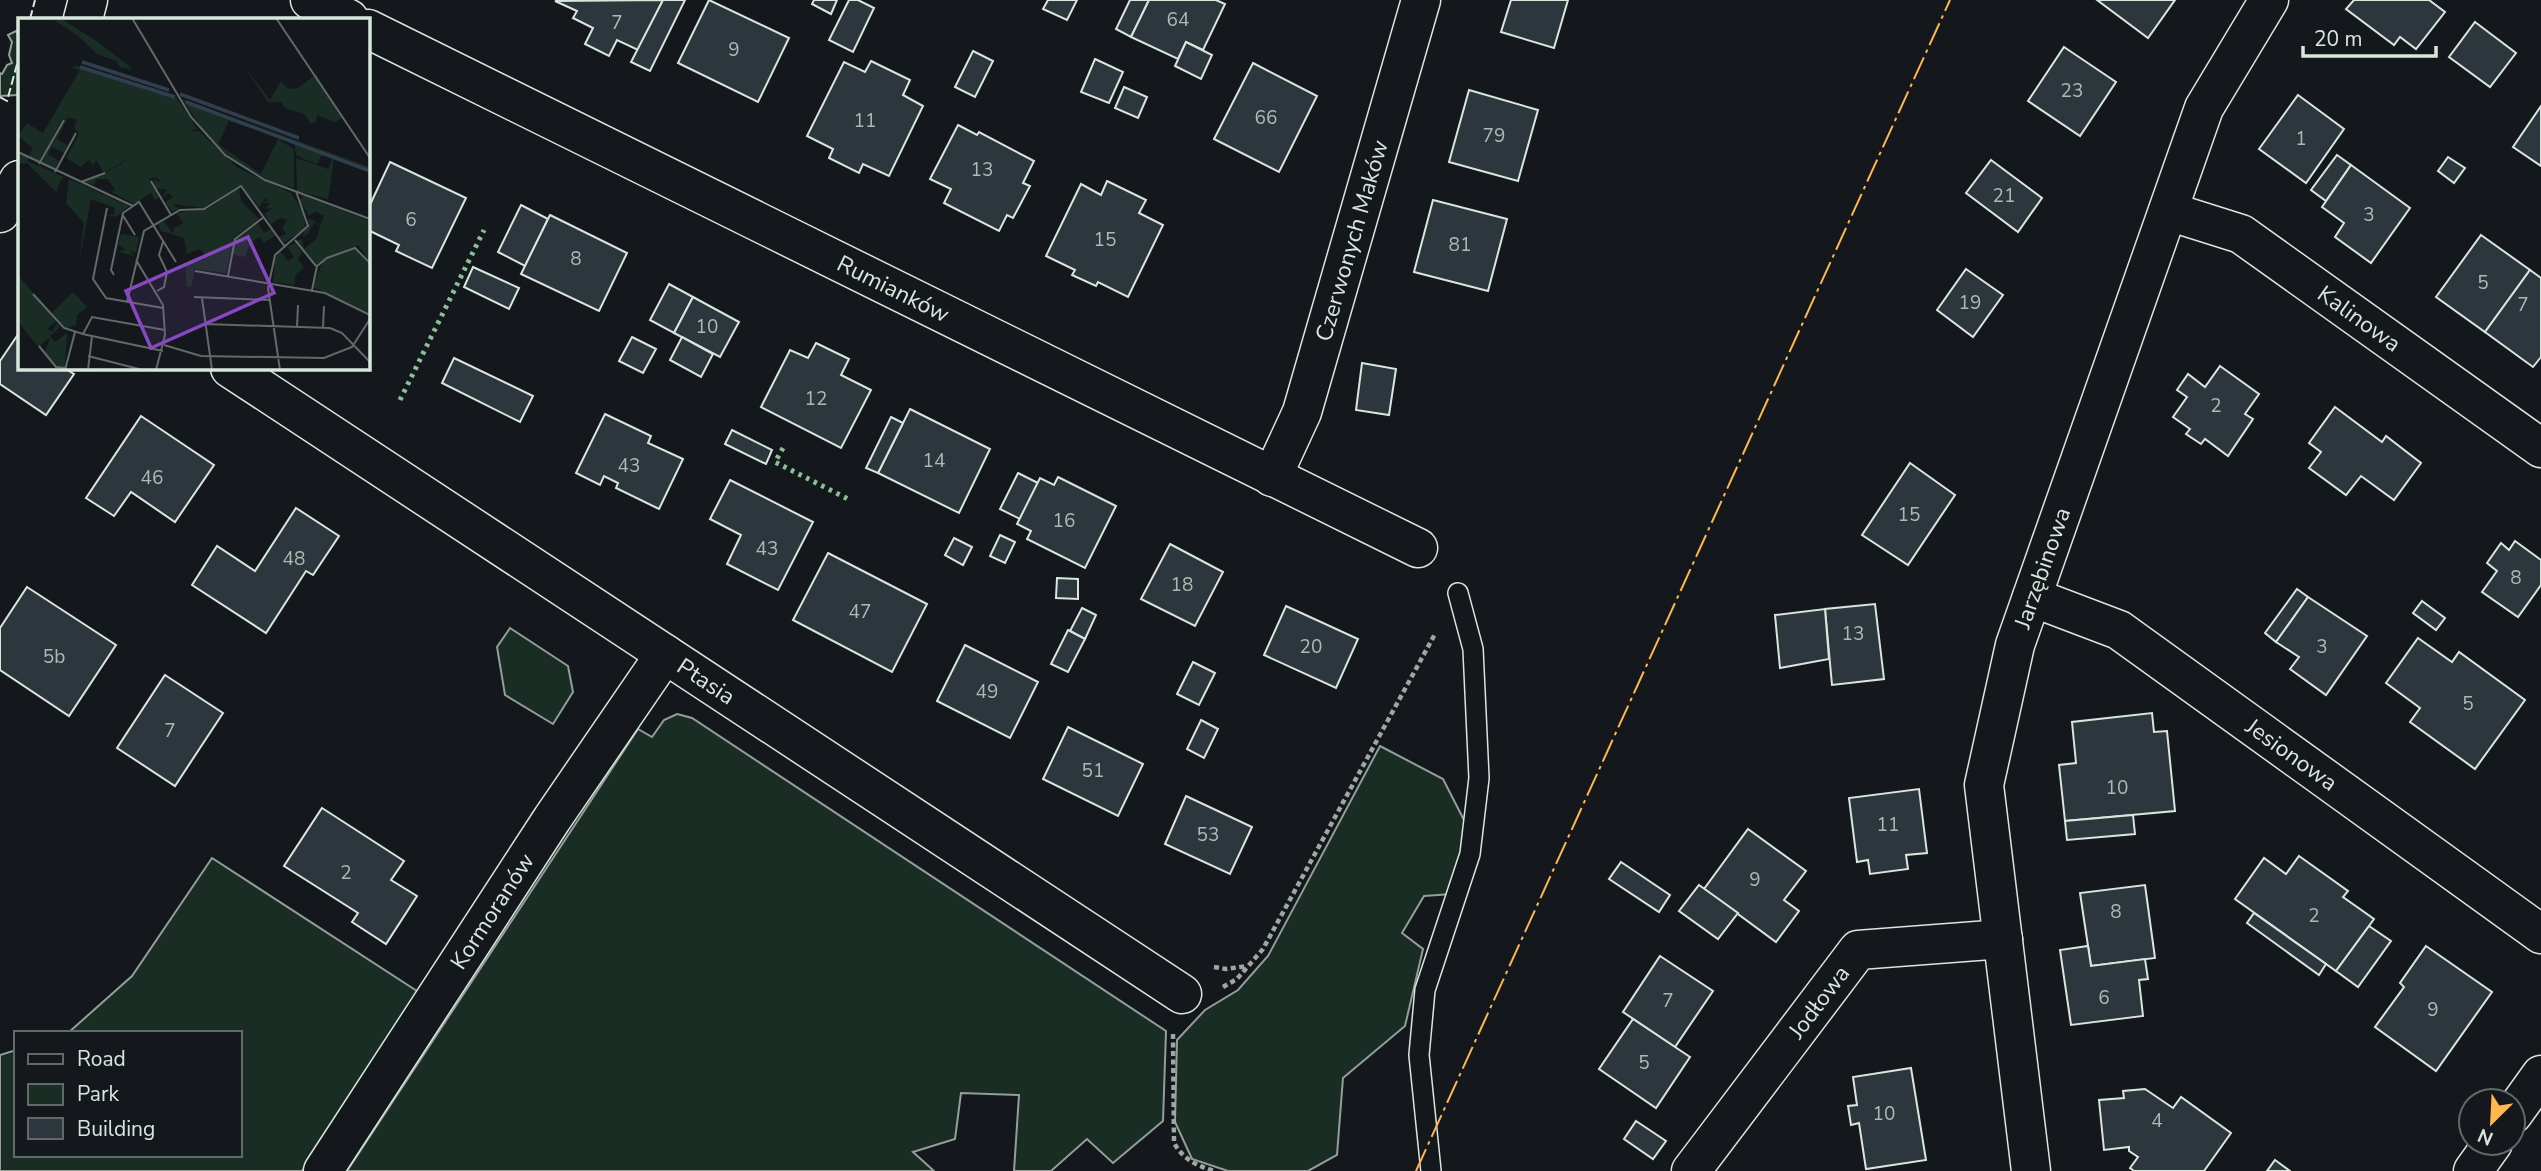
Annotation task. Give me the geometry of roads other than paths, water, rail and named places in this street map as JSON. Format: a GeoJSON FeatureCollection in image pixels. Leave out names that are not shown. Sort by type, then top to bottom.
{"type":"FeatureCollection","features":[{"type":"Feature","properties":{"kind":"street"},"geometry":{"type":"LineString","coordinates":[[83,18],[88,0]]}},
{"type":"Feature","properties":{"kind":"street"},"geometry":{"type":"LineString","coordinates":[[310,0],[347,18]]}},
{"type":"Feature","properties":{"kind":"street","name":"Czerwonych Maków"},"geometry":{"type":"LineString","coordinates":[[1272,477],[1302,412],[1421,0]]}},
{"type":"Feature","properties":{"kind":"street","name":"Jarzębinowa"},"geometry":{"type":"LineString","coordinates":[[2031,1171],[1984,785],[2015,645],[2204,108],[2269,0]]}},
{"type":"Feature","properties":{"kind":"street","name":"Rumianków"},"geometry":{"type":"LineString","coordinates":[[369,29],[1418,548]]}},
{"type":"Feature","properties":{"kind":"street"},"geometry":{"type":"LineString","coordinates":[[18,182],[0,214],[18,227]]}},
{"type":"Feature","properties":{"kind":"street","name":"Kalinowa"},"geometry":{"type":"LineString","coordinates":[[2168,211],[2241,233],[2541,448]]}},
{"type":"Feature","properties":{"kind":"street","name":"Ptasia"},"geometry":{"type":"LineString","coordinates":[[232,369],[1182,994]]}},
{"type":"Feature","properties":{"kind":"street","name":"Jesionowa"},"geometry":{"type":"LineString","coordinates":[[2032,597],[2119,629],[2541,934]]}},
{"type":"Feature","properties":{"kind":"street","name":"Kormoranów"},"geometry":{"type":"LineString","coordinates":[[323,1171],[552,819],[665,654]]}},
{"type":"Feature","properties":{"kind":"street","name":"Jodłowa"},"geometry":{"type":"LineString","coordinates":[[1691,1171],[1858,950],[2003,939]]}},
{"type":"Feature","properties":{"kind":"street"},"geometry":{"type":"LineString","coordinates":[[2527,1094],[2541,1074]]}},
{"type":"Feature","properties":{"kind":"lane"},"geometry":{"type":"LineString","coordinates":[[1431,1171],[1419,1055],[1425,990],[1470,854],[1479,778],[1473,649],[1458,593]]}}]}
